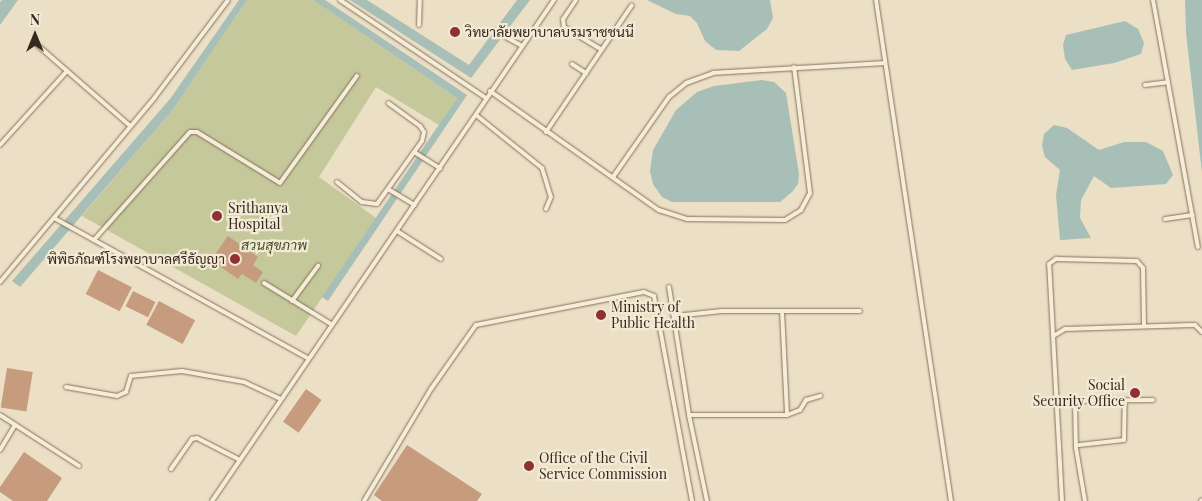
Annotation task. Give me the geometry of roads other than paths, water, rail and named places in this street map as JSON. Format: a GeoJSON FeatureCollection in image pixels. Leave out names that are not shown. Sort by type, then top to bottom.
{"type":"FeatureCollection","features":[{"type":"Feature","properties":{"kind":"lane"},"geometry":{"type":"LineString","coordinates":[[0,282],[130,126],[228,0]]}},
{"type":"Feature","properties":{"kind":"lane"},"geometry":{"type":"LineString","coordinates":[[340,0],[486,98]]}},
{"type":"Feature","properties":{"kind":"lane"},"geometry":{"type":"LineString","coordinates":[[419,25],[420,0]]}},
{"type":"Feature","properties":{"kind":"lane"},"geometry":{"type":"LineString","coordinates":[[212,501],[280,398],[398,231],[476,115],[520,45],[554,0]]}},
{"type":"Feature","properties":{"kind":"lane"},"geometry":{"type":"LineString","coordinates":[[576,0],[563,19],[564,27],[602,50]]}},
{"type":"Feature","properties":{"kind":"lane"},"geometry":{"type":"LineString","coordinates":[[876,0],[951,501]]}},
{"type":"Feature","properties":{"kind":"lane"},"geometry":{"type":"LineString","coordinates":[[1153,0],[1198,247]]}},
{"type":"Feature","properties":{"kind":"lane"},"geometry":{"type":"LineString","coordinates":[[546,132],[632,5]]}},
{"type":"Feature","properties":{"kind":"lane"},"geometry":{"type":"LineString","coordinates":[[495,30],[520,45]]}},
{"type":"Feature","properties":{"kind":"lane"},"geometry":{"type":"LineString","coordinates":[[35,43],[130,126]]}},
{"type":"Feature","properties":{"kind":"lane"},"geometry":{"type":"LineString","coordinates":[[613,177],[669,97],[686,83],[713,73],[884,63]]}},
{"type":"Feature","properties":{"kind":"lane"},"geometry":{"type":"LineString","coordinates":[[572,64],[586,74]]}},
{"type":"Feature","properties":{"kind":"lane"},"geometry":{"type":"LineString","coordinates":[[490,91],[660,210],[687,219],[785,220],[794,216],[810,193],[794,67]]}},
{"type":"Feature","properties":{"kind":"lane"},"geometry":{"type":"LineString","coordinates":[[0,145],[67,70]]}},
{"type":"Feature","properties":{"kind":"lane"},"geometry":{"type":"LineString","coordinates":[[94,240],[190,132],[196,132],[280,183],[357,76]]}},
{"type":"Feature","properties":{"kind":"lane"},"geometry":{"type":"LineString","coordinates":[[1145,85],[1168,82]]}},
{"type":"Feature","properties":{"kind":"lane"},"geometry":{"type":"LineString","coordinates":[[337,182],[367,205],[377,204],[390,190],[415,153],[424,136],[423,130],[388,103]]}},
{"type":"Feature","properties":{"kind":"lane"},"geometry":{"type":"LineString","coordinates":[[476,115],[542,168],[551,197],[546,209]]}},
{"type":"Feature","properties":{"kind":"lane"},"geometry":{"type":"LineString","coordinates":[[415,153],[440,168]]}},
{"type":"Feature","properties":{"kind":"lane"},"geometry":{"type":"LineString","coordinates":[[390,190],[415,205]]}},
{"type":"Feature","properties":{"kind":"lane"},"geometry":{"type":"LineString","coordinates":[[1165,219],[1193,216]]}},
{"type":"Feature","properties":{"kind":"lane"},"geometry":{"type":"LineString","coordinates":[[54,218],[308,358]]}},
{"type":"Feature","properties":{"kind":"lane"},"geometry":{"type":"LineString","coordinates":[[398,231],[441,259]]}},
{"type":"Feature","properties":{"kind":"lane"},"geometry":{"type":"LineString","coordinates":[[1062,501],[1055,335],[1049,264],[1056,258],[1140,263],[1143,268],[1144,326]]}},
{"type":"Feature","properties":{"kind":"lane"},"geometry":{"type":"LineString","coordinates":[[292,301],[318,266]]}},
{"type":"Feature","properties":{"kind":"lane"},"geometry":{"type":"LineString","coordinates":[[264,283],[331,324]]}},
{"type":"Feature","properties":{"kind":"lane"},"geometry":{"type":"LineString","coordinates":[[669,287],[689,415],[707,501]]}},
{"type":"Feature","properties":{"kind":"lane"},"geometry":{"type":"LineString","coordinates":[[364,501],[431,389],[476,324],[644,292],[654,296],[692,501]]}},
{"type":"Feature","properties":{"kind":"lane"},"geometry":{"type":"LineString","coordinates":[[675,316],[722,311],[860,311]]}},
{"type":"Feature","properties":{"kind":"lane"},"geometry":{"type":"LineString","coordinates":[[782,311],[787,415]]}},
{"type":"Feature","properties":{"kind":"lane"},"geometry":{"type":"LineString","coordinates":[[1055,335],[1065,329],[1144,326],[1195,325],[1202,332]]}},
{"type":"Feature","properties":{"kind":"lane"},"geometry":{"type":"LineString","coordinates":[[66,387],[117,396],[126,392],[132,376],[182,371],[244,382],[280,398]]}},
{"type":"Feature","properties":{"kind":"lane"},"geometry":{"type":"LineString","coordinates":[[689,415],[787,415],[800,410],[806,400],[820,396]]}},
{"type":"Feature","properties":{"kind":"lane"},"geometry":{"type":"LineString","coordinates":[[1058,402],[1153,400]]}},
{"type":"Feature","properties":{"kind":"lane"},"geometry":{"type":"LineString","coordinates":[[1075,401],[1080,484],[1085,501]]}},
{"type":"Feature","properties":{"kind":"lane"},"geometry":{"type":"LineString","coordinates":[[1079,445],[1124,440],[1125,401]]}},
{"type":"Feature","properties":{"kind":"lane"},"geometry":{"type":"LineString","coordinates":[[0,415],[79,466]]}},
{"type":"Feature","properties":{"kind":"lane"},"geometry":{"type":"LineString","coordinates":[[0,450],[15,424]]}},
{"type":"Feature","properties":{"kind":"lane"},"geometry":{"type":"LineString","coordinates":[[170,469],[192,439],[197,438],[240,460]]}},
{"type":"Feature","properties":{"kind":"water"},"geometry":{"type":"Polygon","coordinates":[[[2,0],[18,0],[0,25],[0,2],[2,0]]]}},
{"type":"Feature","properties":{"kind":"water"},"geometry":{"type":"Polygon","coordinates":[[[239,0],[247,0],[172,111],[20,287],[12,281],[170,99],[239,0]]]}},
{"type":"Feature","properties":{"kind":"water"},"geometry":{"type":"Polygon","coordinates":[[[313,0],[325,0],[467,95],[328,301],[322,297],[457,98],[313,0]]]}},
{"type":"Feature","properties":{"kind":"water"},"geometry":{"type":"Polygon","coordinates":[[[350,0],[367,0],[469,65],[517,0],[530,0],[471,78],[350,0]]]}},
{"type":"Feature","properties":{"kind":"water"},"geometry":{"type":"Polygon","coordinates":[[[647,0],[770,0],[773,18],[767,29],[739,51],[716,50],[705,41],[697,23],[690,16],[676,14],[647,0]]]}},
{"type":"Feature","properties":{"kind":"water"},"geometry":{"type":"Polygon","coordinates":[[[1185,0],[1202,0],[1202,173],[1186,33],[1185,0]]]}},
{"type":"Feature","properties":{"kind":"water"},"geometry":{"type":"Polygon","coordinates":[[[1125,21],[1138,29],[1144,43],[1141,54],[1114,63],[1072,70],[1065,59],[1063,45],[1066,35],[1125,21]]]}},
{"type":"Feature","properties":{"kind":"water"},"geometry":{"type":"Polygon","coordinates":[[[762,80],[774,82],[786,93],[799,174],[798,184],[792,192],[780,202],[672,202],[662,197],[653,184],[650,171],[653,150],[676,110],[697,92],[714,86],[762,80]]]}},
{"type":"Feature","properties":{"kind":"water"},"geometry":{"type":"Polygon","coordinates":[[[1054,125],[1067,128],[1099,150],[1124,142],[1146,142],[1163,151],[1173,175],[1166,184],[1111,188],[1094,176],[1081,200],[1080,218],[1091,238],[1060,240],[1056,195],[1060,170],[1045,157],[1042,146],[1044,134],[1054,125]]]}},
{"type":"Feature","properties":{"kind":"place","name":"วิทยาลัยพยาบาลบรมราชชนนี"},"geometry":{"type":"Point","coordinates":[455,32]}},
{"type":"Feature","properties":{"kind":"place","name":"Srithanya Hospital"},"geometry":{"type":"Point","coordinates":[217,216]}},
{"type":"Feature","properties":{"kind":"place","name":"พิพิธภัณฑ์โรงพยาบาลศรีธัญญา"},"geometry":{"type":"Point","coordinates":[235,259]}},
{"type":"Feature","properties":{"kind":"place","name":"Ministry of Public Health"},"geometry":{"type":"Point","coordinates":[601,315]}},
{"type":"Feature","properties":{"kind":"place","name":"Social Security Office"},"geometry":{"type":"Point","coordinates":[1135,393]}},
{"type":"Feature","properties":{"kind":"place","name":"Office of the Civil Service Commission"},"geometry":{"type":"Point","coordinates":[529,466]}},
{"type":"Feature","properties":{"kind":"park label","name":"สวนสุขภาพ"},"geometry":{"type":"Point","coordinates":[274,245]}}]}
